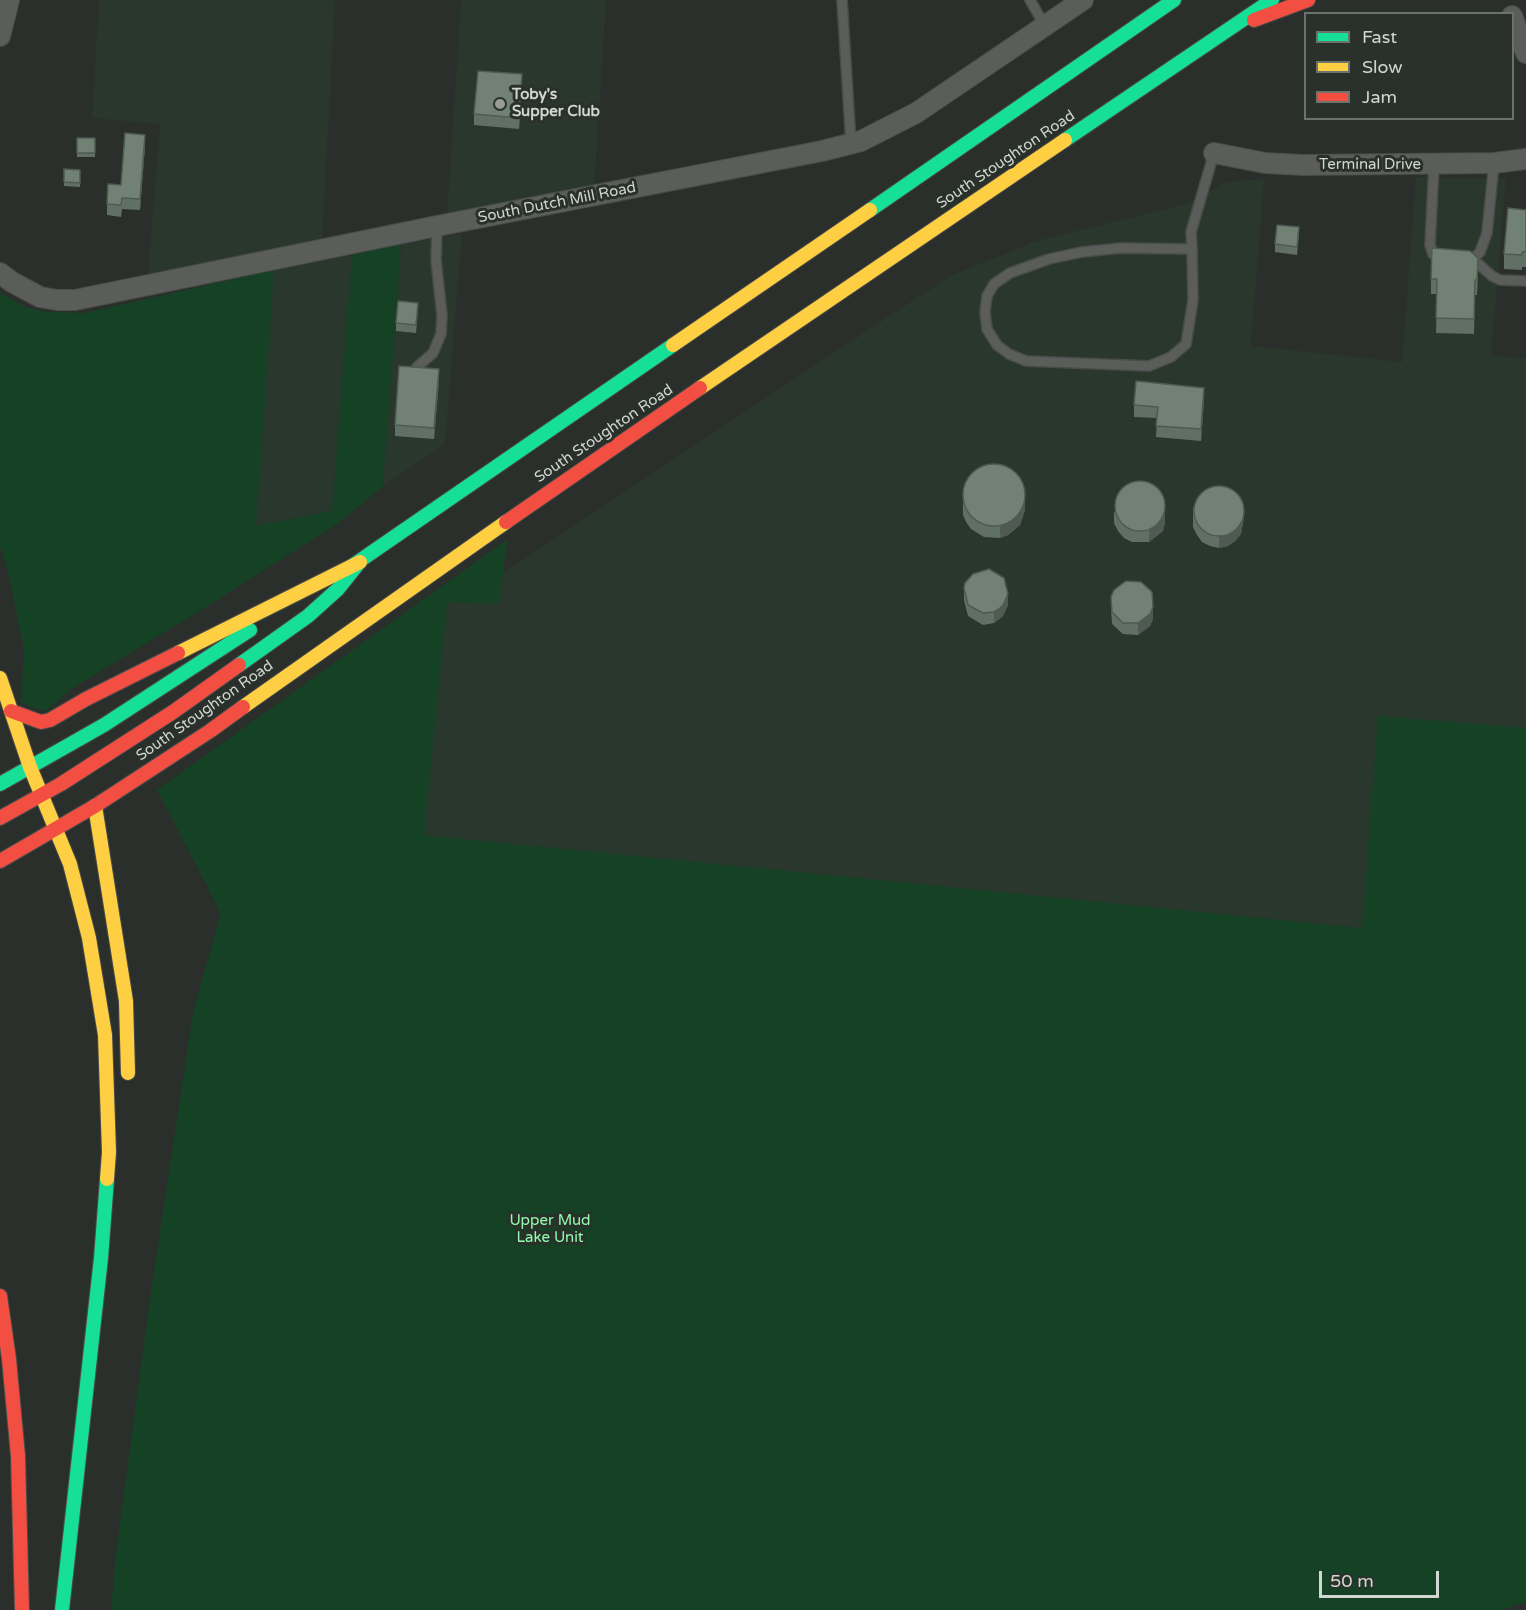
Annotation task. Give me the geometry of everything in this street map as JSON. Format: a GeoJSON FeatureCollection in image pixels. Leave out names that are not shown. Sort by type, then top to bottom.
{"type":"FeatureCollection","features":[{"type":"Feature","properties":{"kind":"main road"},"geometry":{"type":"LineString","coordinates":[[0,784],[104,725],[360,562],[949,153],[1174,0]]}},
{"type":"Feature","properties":{"kind":"main road"},"geometry":{"type":"LineString","coordinates":[[1226,30],[1272,0]]}},
{"type":"Feature","properties":{"kind":"main road"},"geometry":{"type":"LineString","coordinates":[[1226,30],[1308,0]]}},
{"type":"Feature","properties":{"kind":"main road"},"geometry":{"type":"LineString","coordinates":[[1201,47],[1213,22]]}},
{"type":"Feature","properties":{"kind":"main road","name":"South Stoughton Road"},"geometry":{"type":"LineString","coordinates":[[0,861],[95,806],[210,731],[586,465],[1226,30]]}},
{"type":"Feature","properties":{"kind":"main road"},"geometry":{"type":"LineString","coordinates":[[11,711],[41,722],[50,720],[86,699],[360,562]]}},
{"type":"Feature","properties":{"kind":"main road"},"geometry":{"type":"LineString","coordinates":[[0,818],[42,795],[173,712],[289,630],[338,589],[360,562]]}},
{"type":"Feature","properties":{"kind":"main road"},"geometry":{"type":"LineString","coordinates":[[0,678],[30,767],[70,864],[89,938],[105,1035],[109,1152],[101,1258],[62,1610]]}},
{"type":"Feature","properties":{"kind":"main road"},"geometry":{"type":"LineString","coordinates":[[95,806],[117,929],[126,1001],[128,1091]]}},
{"type":"Feature","properties":{"kind":"main road"},"geometry":{"type":"LineString","coordinates":[[101,1258],[123,1163]]}},
{"type":"Feature","properties":{"kind":"main road"},"geometry":{"type":"LineString","coordinates":[[0,1296],[9,1359],[18,1456],[22,1610]]}},
{"type":"Feature","properties":{"kind":"street"},"geometry":{"type":"LineString","coordinates":[[0,36],[9,0]]}},
{"type":"Feature","properties":{"kind":"street","name":"South Dutch Mill Road"},"geometry":{"type":"LineString","coordinates":[[0,273],[40,297],[75,300],[851,144],[916,113],[1083,0]]}},
{"type":"Feature","properties":{"kind":"street"},"geometry":{"type":"LineString","coordinates":[[1514,20],[1526,53]]}},
{"type":"Feature","properties":{"kind":"street","name":"Terminal Drive"},"geometry":{"type":"LineString","coordinates":[[1214,153],[1265,163],[1434,165],[1494,163],[1526,159]]}},
{"type":"Feature","properties":{"kind":"lane"},"geometry":{"type":"LineString","coordinates":[[842,0],[851,144]]}},
{"type":"Feature","properties":{"kind":"lane"},"geometry":{"type":"LineString","coordinates":[[1030,0],[1045,26]]}},
{"type":"Feature","properties":{"kind":"lane"},"geometry":{"type":"LineString","coordinates":[[1192,249],[1121,248],[1082,252],[1049,259],[1010,273],[994,284],[987,296],[985,312],[987,329],[997,345],[1009,354],[1026,361],[1149,366],[1170,357],[1186,344],[1193,300],[1192,249],[1191,232],[1214,153]]}},
{"type":"Feature","properties":{"kind":"lane"},"geometry":{"type":"LineString","coordinates":[[1473,259],[1480,252],[1487,233],[1494,163]]}},
{"type":"Feature","properties":{"kind":"lane"},"geometry":{"type":"LineString","coordinates":[[1434,165],[1430,245],[1433,254],[1451,258]]}},
{"type":"Feature","properties":{"kind":"lane"},"geometry":{"type":"LineString","coordinates":[[417,367],[433,352],[441,334],[442,315],[436,260],[437,226]]}},
{"type":"Feature","properties":{"kind":"lane"},"geometry":{"type":"LineString","coordinates":[[1462,258],[1473,259],[1500,280],[1526,281]]}},
{"type":"Feature","properties":{"kind":"shaded area"},"geometry":{"type":"Polygon","coordinates":[[[99,0],[335,0],[321,261],[352,255],[332,511],[256,526],[274,252],[148,276],[160,124],[92,118],[99,0]]]}},
{"type":"Feature","properties":{"kind":"shaded area"},"geometry":{"type":"Polygon","coordinates":[[[461,0],[606,0],[594,192],[447,216],[461,0]]]}},
{"type":"Feature","properties":{"kind":"shaded area"},"geometry":{"type":"Polygon","coordinates":[[[1416,177],[1506,178],[1491,355],[1526,359],[1526,728],[1378,717],[1363,928],[423,835],[447,602],[497,604],[502,573],[950,276],[1036,241],[1186,204],[1228,182],[1264,179],[1251,346],[1402,362],[1416,177]]]}},
{"type":"Feature","properties":{"kind":"shaded area"},"geometry":{"type":"Polygon","coordinates":[[[462,234],[445,444],[383,486],[401,244],[462,234]]]}},
{"type":"Feature","properties":{"kind":"green space"},"geometry":{"type":"Polygon","coordinates":[[[401,244],[383,486],[340,522],[71,689],[46,711],[21,703],[24,650],[8,571],[0,547],[0,293],[25,307],[46,312],[85,313],[274,270],[256,526],[332,511],[352,255],[401,244]]]}},
{"type":"Feature","properties":{"kind":"green space","name":"Upper Mud Lake Unit"},"geometry":{"type":"Polygon","coordinates":[[[508,539],[498,604],[447,602],[424,835],[1362,928],[1378,716],[1526,728],[1526,1602],[1501,1610],[111,1610],[116,1554],[150,1298],[193,1013],[221,913],[157,790],[508,539]]]}},
{"type":"Feature","properties":{"kind":"building","name":"Toby's Supper Club"},"geometry":{"type":"Polygon","coordinates":[[[478,71],[522,74],[519,118],[474,114],[478,71]]]}},
{"type":"Feature","properties":{"kind":"building"},"geometry":{"type":"Polygon","coordinates":[[[125,133],[145,135],[140,199],[122,198],[121,205],[107,204],[108,184],[121,185],[125,133]]]}},
{"type":"Feature","properties":{"kind":"building"},"geometry":{"type":"Polygon","coordinates":[[[77,138],[95,138],[95,153],[77,153],[77,138]]]}},
{"type":"Feature","properties":{"kind":"building"},"geometry":{"type":"Polygon","coordinates":[[[64,169],[80,170],[80,183],[64,182],[64,169]]]}},
{"type":"Feature","properties":{"kind":"building"},"geometry":{"type":"Polygon","coordinates":[[[1508,208],[1526,210],[1526,252],[1522,252],[1522,255],[1504,254],[1508,208]]]}},
{"type":"Feature","properties":{"kind":"building"},"geometry":{"type":"Polygon","coordinates":[[[1277,225],[1299,227],[1297,247],[1275,244],[1277,225]]]}},
{"type":"Feature","properties":{"kind":"building"},"geometry":{"type":"Polygon","coordinates":[[[1432,248],[1470,251],[1478,258],[1474,319],[1436,318],[1437,279],[1431,279],[1432,248]]]}},
{"type":"Feature","properties":{"kind":"building"},"geometry":{"type":"Polygon","coordinates":[[[398,301],[418,303],[416,325],[396,323],[398,301]]]}},
{"type":"Feature","properties":{"kind":"building"},"geometry":{"type":"Polygon","coordinates":[[[399,366],[439,369],[434,428],[395,425],[399,366]]]}},
{"type":"Feature","properties":{"kind":"building"},"geometry":{"type":"Polygon","coordinates":[[[1136,381],[1204,388],[1201,429],[1156,426],[1158,407],[1134,405],[1136,381]]]}},
{"type":"Feature","properties":{"kind":"building"},"geometry":{"type":"Polygon","coordinates":[[[988,464],[1000,464],[1016,473],[1023,483],[1025,495],[1023,507],[1016,517],[1000,526],[988,526],[977,521],[968,512],[963,501],[963,489],[968,478],[977,469],[988,464]]]}},
{"type":"Feature","properties":{"kind":"building"},"geometry":{"type":"Polygon","coordinates":[[[1135,481],[1145,481],[1158,488],[1165,501],[1165,511],[1158,524],[1145,531],[1135,531],[1126,527],[1119,520],[1115,511],[1115,501],[1119,492],[1126,485],[1135,481]]]}},
{"type":"Feature","properties":{"kind":"building"},"geometry":{"type":"Polygon","coordinates":[[[1214,486],[1224,486],[1237,493],[1244,506],[1244,516],[1237,529],[1224,536],[1214,536],[1205,532],[1198,525],[1194,516],[1194,506],[1198,497],[1205,490],[1214,486]]]}},
{"type":"Feature","properties":{"kind":"building"},"geometry":{"type":"Polygon","coordinates":[[[989,569],[1004,578],[1008,594],[999,609],[983,613],[968,605],[964,588],[965,583],[973,574],[989,569]]]}},
{"type":"Feature","properties":{"kind":"building"},"geometry":{"type":"Polygon","coordinates":[[[1126,581],[1141,582],[1152,592],[1153,607],[1150,614],[1138,623],[1123,623],[1112,612],[1111,597],[1114,590],[1126,581]]]}},
{"type":"Feature","properties":{"kind":"traffic: fast"},"geometry":{"type":"LineString","coordinates":[[870,210],[1174,0]]}},
{"type":"Feature","properties":{"kind":"traffic: fast"},"geometry":{"type":"LineString","coordinates":[[1065,140],[1272,0]]}},
{"type":"Feature","properties":{"kind":"traffic: fast"},"geometry":{"type":"LineString","coordinates":[[339,575],[673,345]]}},
{"type":"Feature","properties":{"kind":"traffic: fast"},"geometry":{"type":"LineString","coordinates":[[239,665],[308,616],[338,589],[358,564]]}},
{"type":"Feature","properties":{"kind":"traffic: fast"},"geometry":{"type":"LineString","coordinates":[[0,784],[104,725],[250,630]]}},
{"type":"Feature","properties":{"kind":"traffic: fast"},"geometry":{"type":"LineString","coordinates":[[62,1610],[101,1258],[107,1179]]}},
{"type":"Feature","properties":{"kind":"traffic: slow"},"geometry":{"type":"LineString","coordinates":[[700,388],[1065,140]]}},
{"type":"Feature","properties":{"kind":"traffic: slow"},"geometry":{"type":"LineString","coordinates":[[673,345],[870,210]]}},
{"type":"Feature","properties":{"kind":"traffic: slow"},"geometry":{"type":"LineString","coordinates":[[243,707],[506,522]]}},
{"type":"Feature","properties":{"kind":"traffic: slow"},"geometry":{"type":"LineString","coordinates":[[178,653],[360,562]]}},
{"type":"Feature","properties":{"kind":"traffic: slow"},"geometry":{"type":"LineString","coordinates":[[0,678],[30,767],[70,864],[89,938],[105,1035],[109,1152],[107,1179]]}},
{"type":"Feature","properties":{"kind":"traffic: slow"},"geometry":{"type":"LineString","coordinates":[[95,806],[126,1001],[128,1073]]}},
{"type":"Feature","properties":{"kind":"traffic: jam"},"geometry":{"type":"LineString","coordinates":[[1254,20],[1308,0]]}},
{"type":"Feature","properties":{"kind":"traffic: jam"},"geometry":{"type":"LineString","coordinates":[[506,522],[700,388]]}},
{"type":"Feature","properties":{"kind":"traffic: jam"},"geometry":{"type":"LineString","coordinates":[[11,711],[41,722],[50,720],[86,699],[178,653]]}},
{"type":"Feature","properties":{"kind":"traffic: jam"},"geometry":{"type":"LineString","coordinates":[[0,818],[61,784],[173,712],[239,665]]}},
{"type":"Feature","properties":{"kind":"traffic: jam"},"geometry":{"type":"LineString","coordinates":[[0,861],[95,806],[243,707]]}},
{"type":"Feature","properties":{"kind":"traffic: jam"},"geometry":{"type":"LineString","coordinates":[[0,1296],[9,1359],[18,1456],[22,1610]]}},
{"type":"Feature","properties":{"kind":"place","name":"Toby's Supper Club"},"geometry":{"type":"Point","coordinates":[500,104]}}]}
